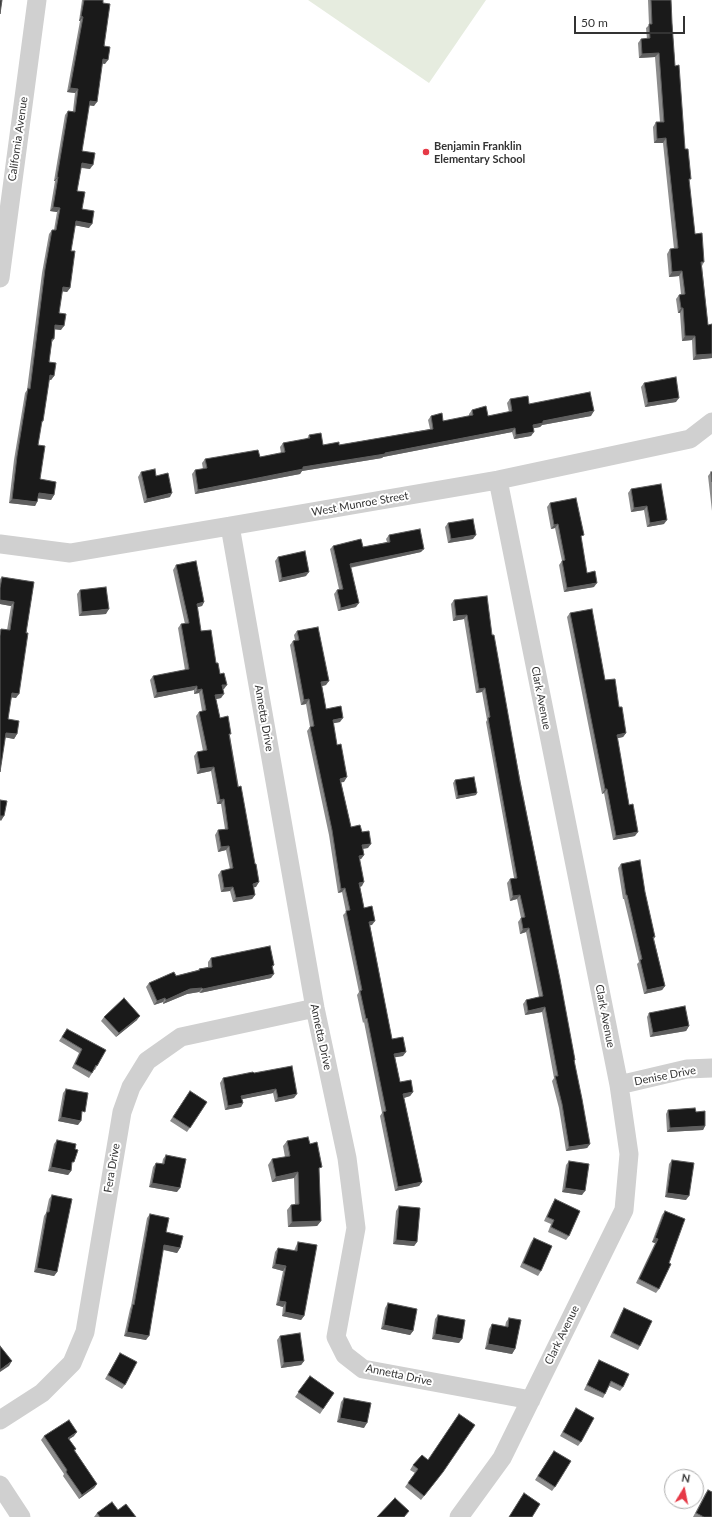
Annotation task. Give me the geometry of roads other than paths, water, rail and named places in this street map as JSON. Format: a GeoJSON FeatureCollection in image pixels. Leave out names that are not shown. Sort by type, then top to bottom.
{"type":"FeatureCollection","features":[{"type":"Feature","properties":{"kind":"street","name":"California Avenue"},"geometry":{"type":"LineString","coordinates":[[0,278],[37,0]]}},
{"type":"Feature","properties":{"kind":"street","name":"West Munroe Street"},"geometry":{"type":"LineString","coordinates":[[0,544],[70,553],[230,526],[498,480],[690,439],[712,422]]}},
{"type":"Feature","properties":{"kind":"street","name":"Clark Avenue"},"geometry":{"type":"LineString","coordinates":[[459,1517],[502,1458],[624,1210],[629,1154],[619,1085],[498,480]]}},
{"type":"Feature","properties":{"kind":"street","name":"Annetta Drive"},"geometry":{"type":"LineString","coordinates":[[230,526],[315,1008],[347,1158],[356,1228],[336,1337],[345,1355],[363,1369],[530,1400]]}},
{"type":"Feature","properties":{"kind":"street","name":"Fera Drive"},"geometry":{"type":"LineString","coordinates":[[0,1420],[42,1393],[72,1363],[85,1332],[122,1112],[131,1087],[147,1061],[181,1037],[315,1008]]}},
{"type":"Feature","properties":{"kind":"street","name":"Denise Drive"},"geometry":{"type":"LineString","coordinates":[[619,1085],[687,1070],[712,1068]]}},
{"type":"Feature","properties":{"kind":"street"},"geometry":{"type":"LineString","coordinates":[[0,1485],[21,1517]]}},
{"type":"Feature","properties":{"kind":"place","name":"Benjamin Franklin Elementary School"},"geometry":{"type":"Point","coordinates":[426,152]}}]}
